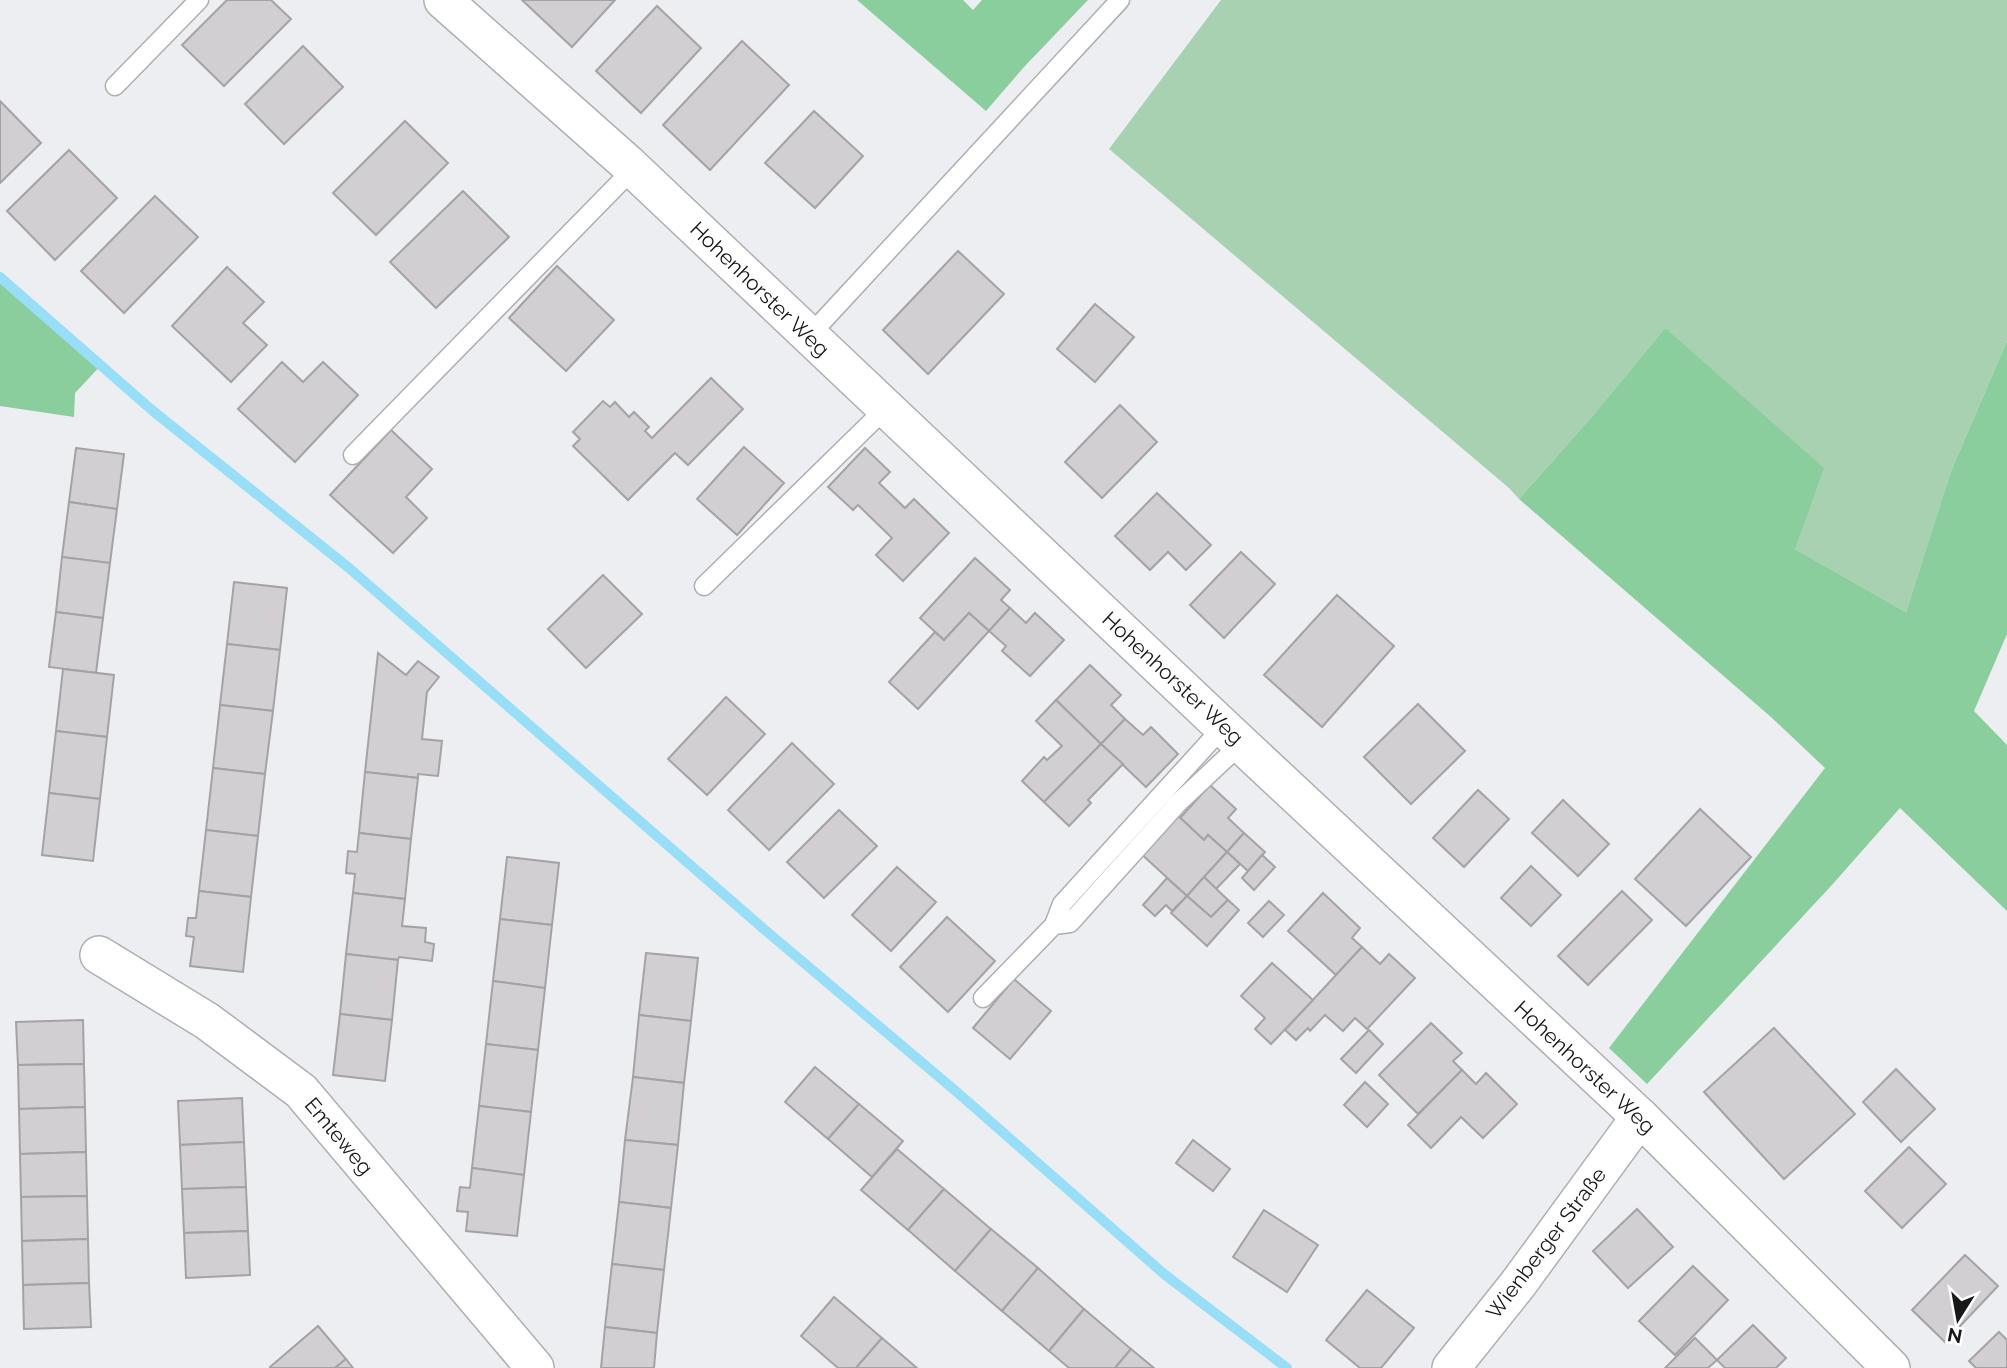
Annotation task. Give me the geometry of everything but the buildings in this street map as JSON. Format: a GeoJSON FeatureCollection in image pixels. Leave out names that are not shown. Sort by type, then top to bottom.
{"type":"FeatureCollection","features":[{"type":"Feature","properties":{"kind":"street","name":"Hohenhorster Weg"},"geometry":{"type":"LineString","coordinates":[[443,0],[633,169],[1640,1117],[1891,1368]]}},
{"type":"Feature","properties":{"kind":"street","name":"Emteweg"},"geometry":{"type":"LineString","coordinates":[[99,955],[207,1021],[301,1091],[535,1368]]}},
{"type":"Feature","properties":{"kind":"street","name":"Wienberger Straße"},"geometry":{"type":"LineString","coordinates":[[1451,1368],[1518,1284],[1640,1117]]}},
{"type":"Feature","properties":{"kind":"lane"},"geometry":{"type":"LineString","coordinates":[[115,86],[199,0]]}},
{"type":"Feature","properties":{"kind":"lane"},"geometry":{"type":"LineString","coordinates":[[809,336],[1120,0]]}},
{"type":"Feature","properties":{"kind":"lane"},"geometry":{"type":"LineString","coordinates":[[353,455],[633,169]]}},
{"type":"Feature","properties":{"kind":"lane"},"geometry":{"type":"LineString","coordinates":[[704,586],[886,408]]}},
{"type":"Feature","properties":{"kind":"lane"},"geometry":{"type":"LineString","coordinates":[[1054,925],[1070,923],[1178,803],[1232,735]]}},
{"type":"Feature","properties":{"kind":"lane"},"geometry":{"type":"LineString","coordinates":[[984,998],[1054,925],[1062,904],[1232,735]]}},
{"type":"Feature","properties":{"kind":"green space"},"geometry":{"type":"Polygon","coordinates":[[[857,0],[963,0],[973,10],[982,0],[1088,0],[986,111],[857,0]]]}},
{"type":"Feature","properties":{"kind":"green space"},"geometry":{"type":"Polygon","coordinates":[[[1221,0],[2007,0],[2007,341],[1951,471],[1906,612],[1795,549],[1665,328],[1519,499],[1109,149],[1221,0]]]}},
{"type":"Feature","properties":{"kind":"green space"},"geometry":{"type":"Polygon","coordinates":[[[0,272],[104,362],[75,393],[74,417],[0,406],[0,272]]]}},
{"type":"Feature","properties":{"kind":"green space"},"geometry":{"type":"Polygon","coordinates":[[[1665,328],[1824,468],[1795,549],[1906,612],[1951,471],[2007,341],[2007,634],[1974,711],[2007,745],[2007,911],[1900,808],[1647,1084],[1609,1048],[1825,768],[1771,717],[1519,499],[1665,328]]]}},
{"type":"Feature","properties":{"kind":"waterway"},"geometry":{"type":"LineString","coordinates":[[0,277],[153,411],[349,568],[1164,1274],[1287,1368]]}}]}
